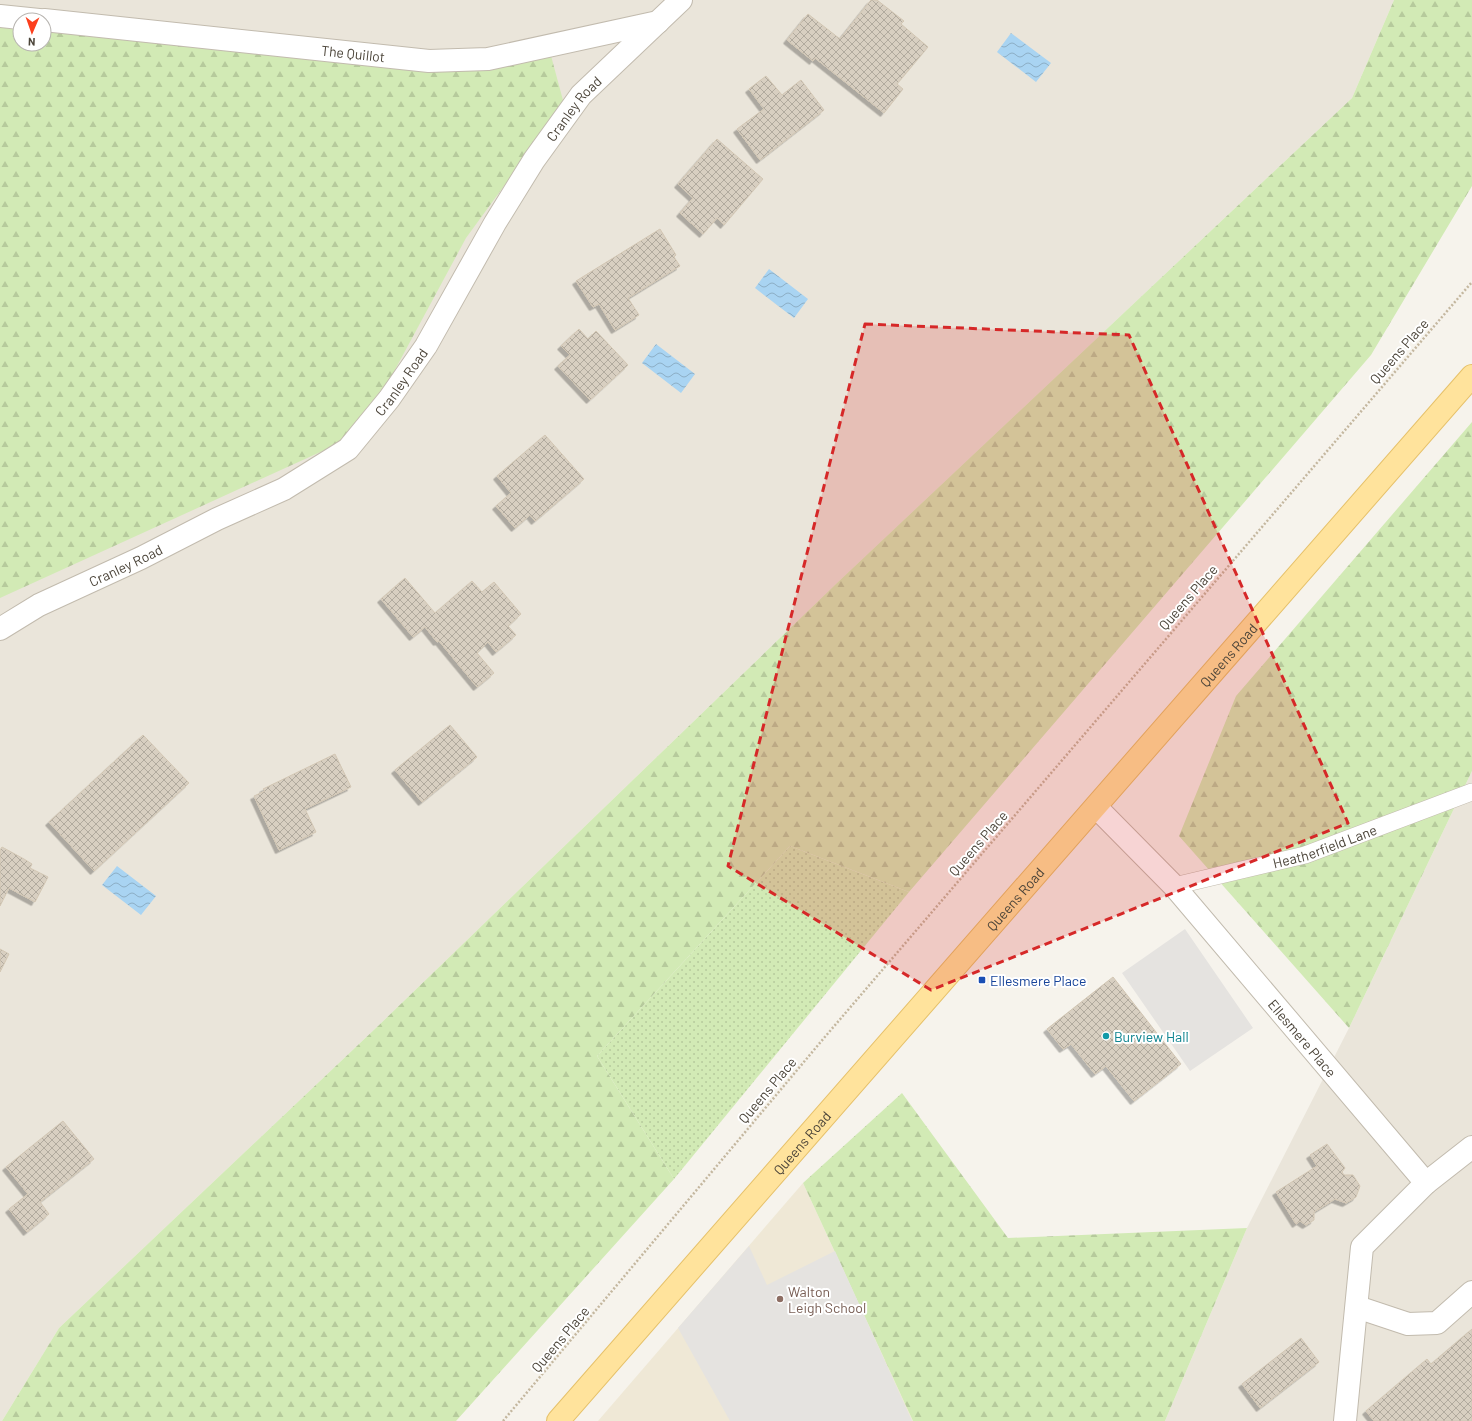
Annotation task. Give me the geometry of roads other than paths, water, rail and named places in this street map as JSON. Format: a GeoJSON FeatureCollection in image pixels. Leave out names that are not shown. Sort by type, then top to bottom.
{"type":"FeatureCollection","features":[{"type":"Feature","properties":{"kind":"main road","name":"Queens Road"},"geometry":{"type":"LineString","coordinates":[[558,1421],[1472,376]]}},
{"type":"Feature","properties":{"kind":"street","name":"Cranley Road"},"geometry":{"type":"LineString","coordinates":[[0,629],[39,605],[141,558],[217,519],[284,489],[348,449],[389,399],[426,346],[495,223],[534,160],[581,95],[681,0]]}},
{"type":"Feature","properties":{"kind":"street"},"geometry":{"type":"LineString","coordinates":[[0,16],[12,17]]}},
{"type":"Feature","properties":{"kind":"street","name":"The Quillot"},"geometry":{"type":"LineString","coordinates":[[52,21],[429,60],[488,59],[659,22]]}},
{"type":"Feature","properties":{"kind":"street","name":"Ellesmere Place"},"geometry":{"type":"LineString","coordinates":[[1096,807],[1174,886],[1426,1183]]}},
{"type":"Feature","properties":{"kind":"street"},"geometry":{"type":"LineString","coordinates":[[1345,1421],[1362,1247],[1426,1183],[1472,1147]]}},
{"type":"Feature","properties":{"kind":"street"},"geometry":{"type":"LineString","coordinates":[[1357,1307],[1408,1324],[1436,1323],[1472,1292]]}},
{"type":"Feature","properties":{"kind":"lane","name":"Heatherfield Lane"},"geometry":{"type":"LineString","coordinates":[[1174,886],[1305,855],[1472,792]]}},
{"type":"Feature","properties":{"kind":"water"},"geometry":{"type":"Polygon","coordinates":[[[1011,33],[1051,63],[1036,82],[997,52],[1011,33]]]}},
{"type":"Feature","properties":{"kind":"water"},"geometry":{"type":"Polygon","coordinates":[[[769,269],[808,299],[794,318],[755,288],[769,269]]]}},
{"type":"Feature","properties":{"kind":"water"},"geometry":{"type":"Polygon","coordinates":[[[656,344],[695,374],[681,393],[642,363],[656,344]]]}},
{"type":"Feature","properties":{"kind":"water"},"geometry":{"type":"Polygon","coordinates":[[[117,866],[156,896],[141,915],[102,885],[117,866]]]}},
{"type":"Feature","properties":{"kind":"place","name":"Ellesmere Place"},"geometry":{"type":"Point","coordinates":[982,980]}},
{"type":"Feature","properties":{"kind":"place","name":"Burview Hall"},"geometry":{"type":"Point","coordinates":[1106,1036]}},
{"type":"Feature","properties":{"kind":"place","name":"Walton Leigh School"},"geometry":{"type":"Point","coordinates":[780,1299]}}]}
